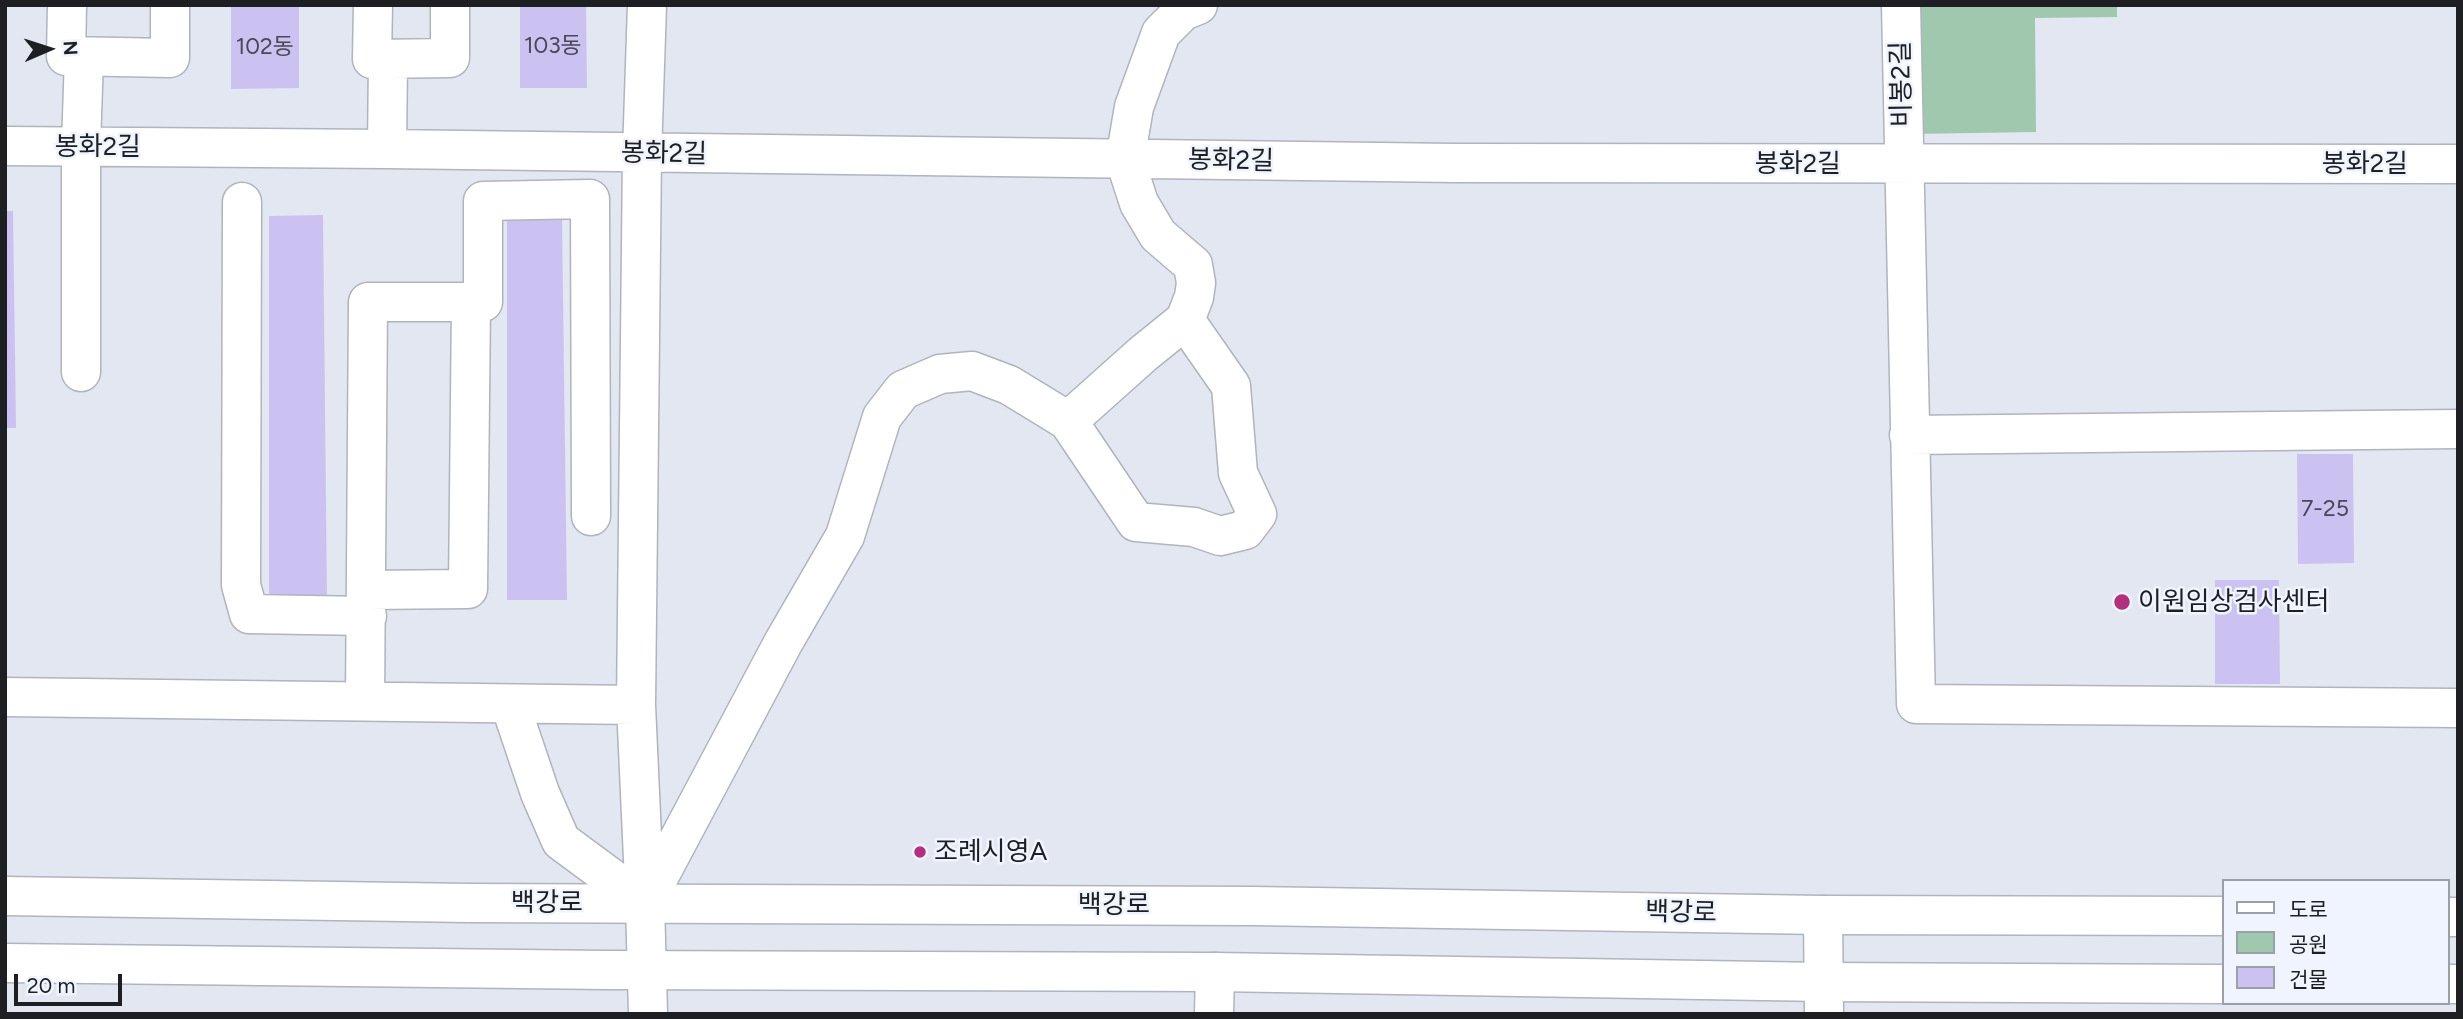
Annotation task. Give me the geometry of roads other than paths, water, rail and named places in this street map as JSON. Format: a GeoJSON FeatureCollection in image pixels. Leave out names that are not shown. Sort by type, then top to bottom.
{"type":"FeatureCollection","features":[{"type":"Feature","properties":{"kind":"street"},"geometry":{"type":"LineString","coordinates":[[67,5],[66,56],[170,58],[170,5]]}},
{"type":"Feature","properties":{"kind":"street"},"geometry":{"type":"LineString","coordinates":[[373,5],[372,60],[450,58],[450,5]]}},
{"type":"Feature","properties":{"kind":"street"},"geometry":{"type":"LineString","coordinates":[[648,5],[642,154],[636,705],[646,903],[648,1014]]}},
{"type":"Feature","properties":{"kind":"street"},"geometry":{"type":"LineString","coordinates":[[1068,421],[1185,320],[1194,297],[1194,265],[1158,235],[1139,203],[1125,160],[1134,107],[1161,33],[1183,10],[1198,5]]}},
{"type":"Feature","properties":{"kind":"street","name":"비봉2길"},"geometry":{"type":"LineString","coordinates":[[1901,5],[1916,704],[2458,708]]}},
{"type":"Feature","properties":{"kind":"street"},"geometry":{"type":"LineString","coordinates":[[80,372],[84,57]]}},
{"type":"Feature","properties":{"kind":"street"},"geometry":{"type":"LineString","coordinates":[[387,59],[387,149]]}},
{"type":"Feature","properties":{"kind":"street","name":"봉화2길"},"geometry":{"type":"LineString","coordinates":[[5,146],[1455,163],[2458,164]]}},
{"type":"Feature","properties":{"kind":"street"},"geometry":{"type":"LineString","coordinates":[[365,702],[368,302],[483,302],[483,201],[590,199],[591,516]]}},
{"type":"Feature","properties":{"kind":"street"},"geometry":{"type":"LineString","coordinates":[[242,202],[241,585],[249,614],[367,603],[468,589],[471,303]]}},
{"type":"Feature","properties":{"kind":"street"},"geometry":{"type":"LineString","coordinates":[[646,903],[783,643],[845,536],[882,417],[903,390],[940,374],[972,371],[1009,385],[1068,421],[1136,522],[1195,527],[1220,536],[1245,530],[1257,514],[1238,473],[1231,386],[1185,320]]}},
{"type":"Feature","properties":{"kind":"street"},"geometry":{"type":"LineString","coordinates":[[1909,435],[2458,429]]}},
{"type":"Feature","properties":{"kind":"street"},"geometry":{"type":"LineString","coordinates":[[5,697],[636,705]]}},
{"type":"Feature","properties":{"kind":"street"},"geometry":{"type":"LineString","coordinates":[[510,704],[540,793],[561,841],[646,903]]}},
{"type":"Feature","properties":{"kind":"street","name":"백강로"},"geometry":{"type":"LineString","coordinates":[[5,896],[469,903],[1238,906],[1824,915],[2222,916]]}},
{"type":"Feature","properties":{"kind":"street"},"geometry":{"type":"LineString","coordinates":[[1824,915],[1824,998]]}},
{"type":"Feature","properties":{"kind":"street"},"geometry":{"type":"LineString","coordinates":[[5,963],[648,970],[1215,972],[1824,998],[2222,984]]}},
{"type":"Feature","properties":{"kind":"street"},"geometry":{"type":"LineString","coordinates":[[1214,1014],[1215,972]]}},
{"type":"Feature","properties":{"kind":"place","name":"이원임상검사센터"},"geometry":{"type":"Point","coordinates":[2122,602]}},
{"type":"Feature","properties":{"kind":"place","name":"조례시영A"},"geometry":{"type":"Point","coordinates":[920,852]}}]}
